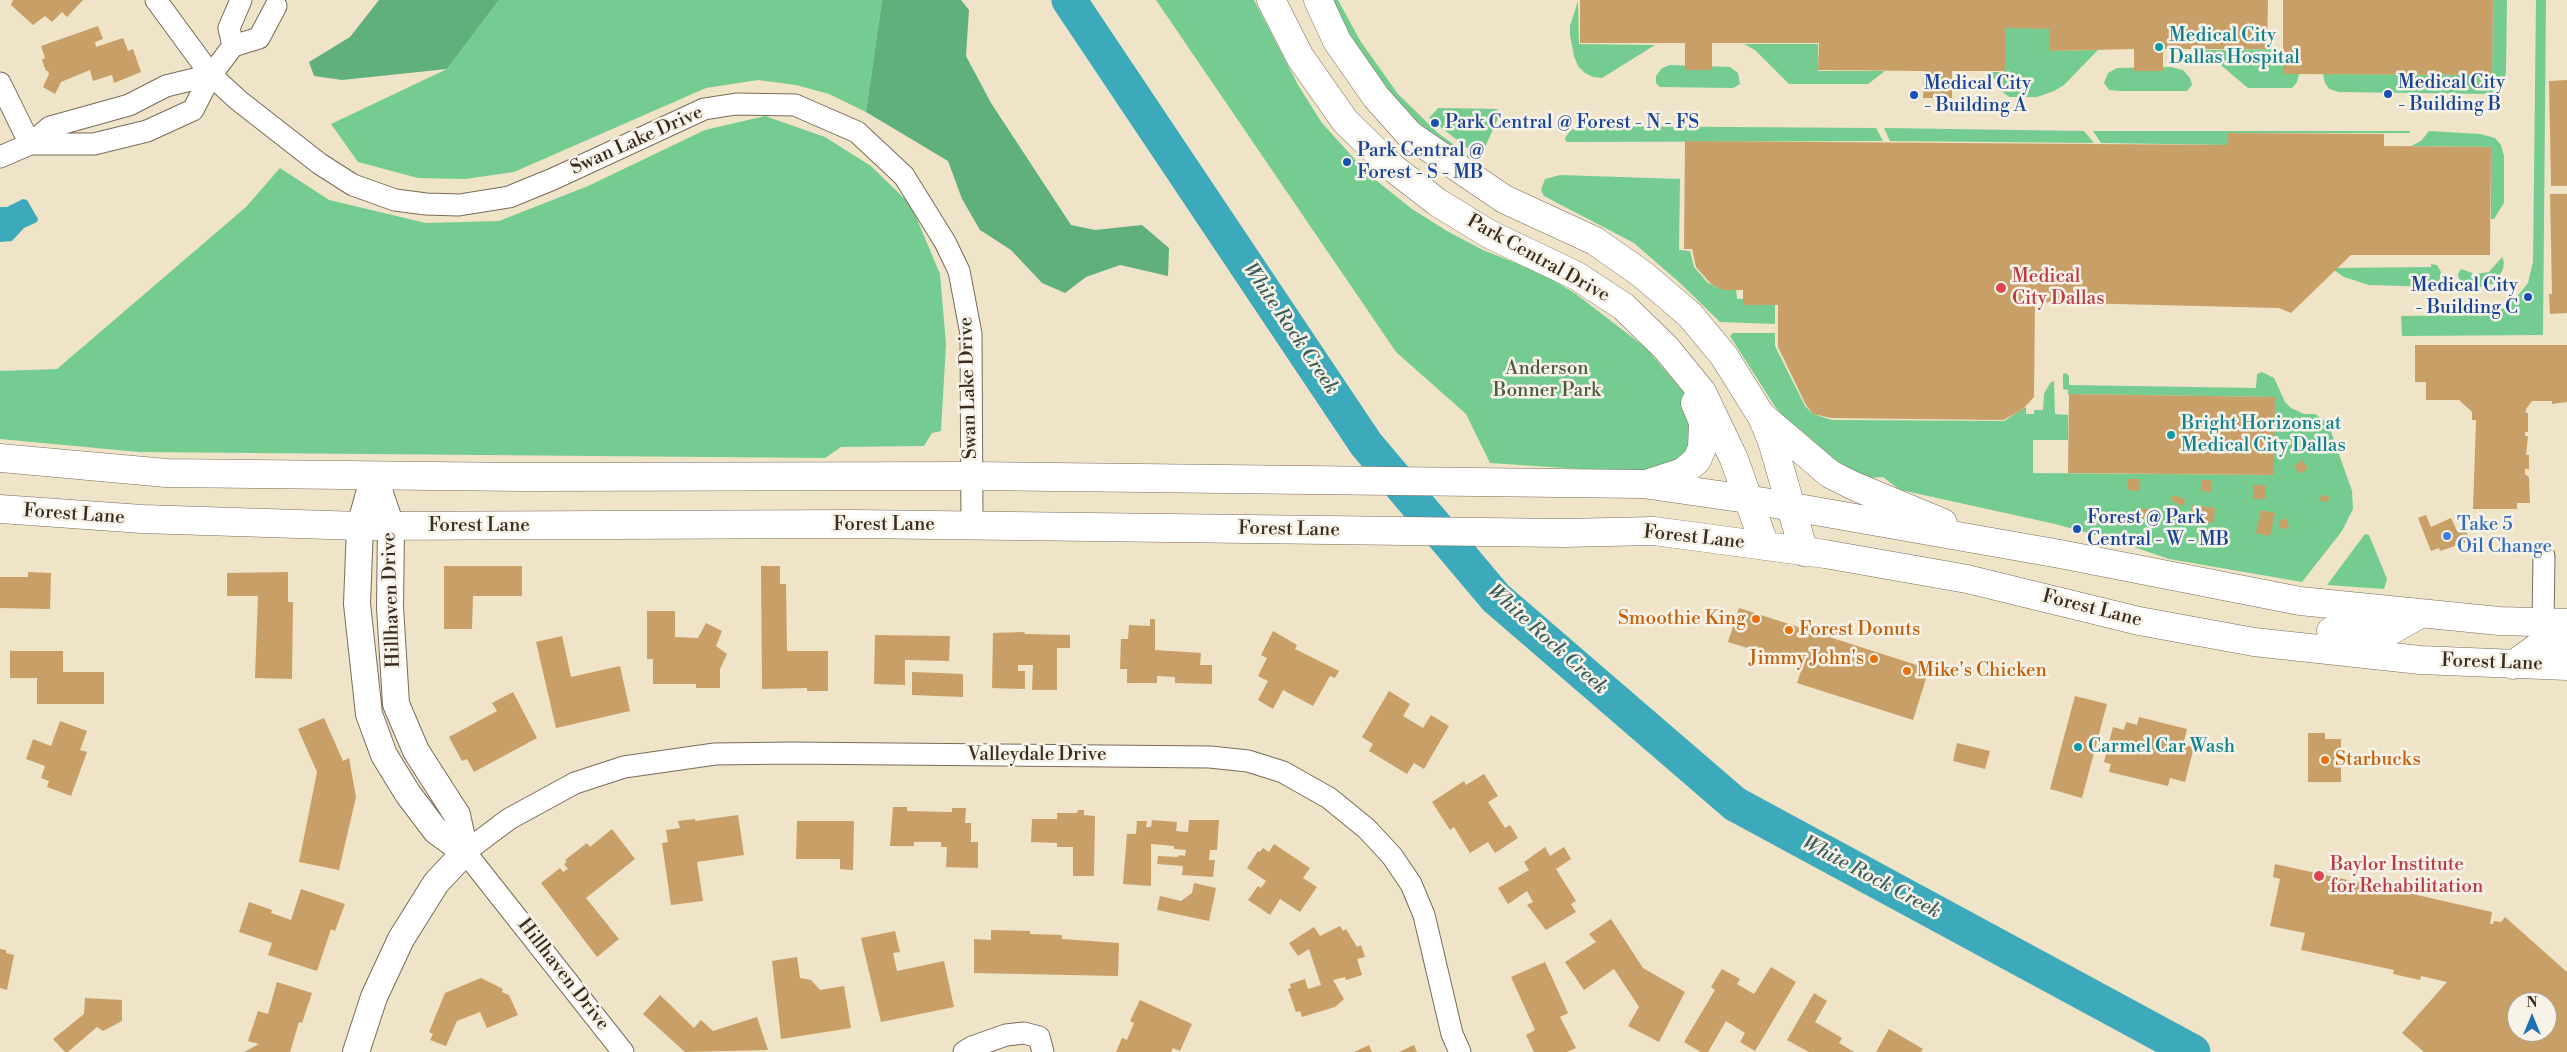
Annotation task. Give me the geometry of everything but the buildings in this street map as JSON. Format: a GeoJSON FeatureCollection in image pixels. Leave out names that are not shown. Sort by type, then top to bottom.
{"type":"FeatureCollection","features":[{"type":"Feature","properties":{"kind":"main road","name":"Park Central Drive"},"geometry":{"type":"LineString","coordinates":[[1270,0],[1300,57],[1345,121],[1393,168],[1437,202],[1489,234],[1577,276],[1624,307],[1666,348],[1702,392],[1734,459],[1765,546]]}},
{"type":"Feature","properties":{"kind":"main road","name":"Park Central Drive"},"geometry":{"type":"LineString","coordinates":[[1318,0],[1337,42],[1376,98],[1410,135],[1504,199],[1595,241],[1642,274],[1690,315],[1724,356],[1762,417],[1772,441],[1804,552]]}},
{"type":"Feature","properties":{"kind":"main road"},"geometry":{"type":"LineString","coordinates":[[1489,234],[1504,199]]}},
{"type":"Feature","properties":{"kind":"main road"},"geometry":{"type":"LineString","coordinates":[[1643,484],[1684,472],[1698,460],[1702,448],[1703,422],[1689,389],[1666,348]]}},
{"type":"Feature","properties":{"kind":"main road"},"geometry":{"type":"LineString","coordinates":[[1762,417],[1830,474],[1854,486],[1991,542]]}},
{"type":"Feature","properties":{"kind":"main road"},"geometry":{"type":"LineString","coordinates":[[0,458],[166,473],[374,476],[972,476],[1643,484],[1747,499],[1991,542],[2300,602],[2499,621],[2555,623]]}},
{"type":"Feature","properties":{"kind":"main road","name":"Forest Lane"},"geometry":{"type":"LineString","coordinates":[[0,509],[142,519],[360,526],[972,526],[1563,533],[1654,531],[1765,546],[1967,579],[2173,628],[2254,642],[2420,660],[2567,666]]}},
{"type":"Feature","properties":{"kind":"main road"},"geometry":{"type":"LineString","coordinates":[[2173,628],[2230,622],[2252,622],[2366,635],[2390,631],[2420,614]]}},
{"type":"Feature","properties":{"kind":"main road"},"geometry":{"type":"LineString","coordinates":[[2499,621],[2510,643],[2513,665],[2546,640],[2567,638]]}},
{"type":"Feature","properties":{"kind":"street","name":"Swan Lake Drive"},"geometry":{"type":"LineString","coordinates":[[156,0],[211,74],[238,100],[320,164],[353,185],[395,200],[459,205],[509,197],[553,179],[704,109],[736,104],[795,105],[857,132],[904,176],[945,242],[959,271],[971,334],[972,526]]}},
{"type":"Feature","properties":{"kind":"street"},"geometry":{"type":"LineString","coordinates":[[234,46],[229,28],[241,0]]}},
{"type":"Feature","properties":{"kind":"street"},"geometry":{"type":"LineString","coordinates":[[30,144],[94,144],[147,130],[193,110],[211,74],[234,46],[259,38],[276,6]]}},
{"type":"Feature","properties":{"kind":"street"},"geometry":{"type":"LineString","coordinates":[[0,157],[30,144],[50,127],[129,105],[166,86],[211,74]]}},
{"type":"Feature","properties":{"kind":"street"},"geometry":{"type":"LineString","coordinates":[[0,83],[30,144]]}},
{"type":"Feature","properties":{"kind":"street","name":"Hillhaven Drive"},"geometry":{"type":"LineString","coordinates":[[374,476],[360,526],[357,604],[369,714],[384,755],[408,794],[436,831],[465,852],[623,1052]]}},
{"type":"Feature","properties":{"kind":"street","name":"Hillhaven Drive"},"geometry":{"type":"LineString","coordinates":[[374,476],[391,526],[390,606],[396,704],[416,751],[457,816],[465,852]]}},
{"type":"Feature","properties":{"kind":"street"},"geometry":{"type":"LineString","coordinates":[[2544,556],[2555,623]]}},
{"type":"Feature","properties":{"kind":"street","name":"Valleydale Drive"},"geometry":{"type":"LineString","coordinates":[[465,852],[509,819],[575,783],[624,767],[677,758],[715,754],[791,753],[1210,757],[1248,761],[1282,772],[1329,798],[1367,829],[1392,856],[1411,884],[1424,915],[1452,1034],[1460,1052]]}},
{"type":"Feature","properties":{"kind":"street"},"geometry":{"type":"LineString","coordinates":[[356,1052],[374,997],[401,939],[436,883],[465,852]]}},
{"type":"Feature","properties":{"kind":"street"},"geometry":{"type":"LineString","coordinates":[[964,1052],[1006,1034],[1024,1033],[1039,1037],[1043,1052]]}},
{"type":"Feature","properties":{"kind":"green space"},"geometry":{"type":"Polygon","coordinates":[[[379,0],[499,0],[447,69],[342,80],[314,76],[309,62],[350,37],[379,0]]]}},
{"type":"Feature","properties":{"kind":"green space"},"geometry":{"type":"Polygon","coordinates":[[[499,0],[882,0],[866,112],[829,94],[796,85],[758,80],[706,88],[514,172],[465,179],[418,178],[358,162],[331,124],[447,69],[499,0]]]}},
{"type":"Feature","properties":{"kind":"green space"},"geometry":{"type":"Polygon","coordinates":[[[882,0],[961,0],[969,10],[966,56],[991,103],[1071,225],[1095,230],[1142,225],[1169,248],[1168,276],[1120,265],[1086,277],[1065,293],[1042,283],[1011,250],[980,230],[962,199],[948,161],[866,112],[882,0]]]}},
{"type":"Feature","properties":{"kind":"green space","name":"Anderson Bonner Park"},"geometry":{"type":"Polygon","coordinates":[[[1156,0],[1254,0],[1298,85],[1322,123],[1368,174],[1412,209],[1447,231],[1483,250],[1543,274],[1576,294],[1646,348],[1685,394],[1695,410],[1687,459],[1641,473],[1490,463],[1466,414],[1396,352],[1156,0]]]}},
{"type":"Feature","properties":{"kind":"green space"},"geometry":{"type":"Polygon","coordinates":[[[1331,0],[1338,0],[1361,42],[1398,94],[1438,133],[1479,163],[1472,162],[1429,132],[1401,108],[1362,58],[1331,0]]]}},
{"type":"Feature","properties":{"kind":"green space"},"geometry":{"type":"Polygon","coordinates":[[[2493,0],[2507,0],[2506,72],[2503,84],[2490,94],[2339,92],[2329,89],[2325,83],[2323,74],[2492,75],[2493,0]]]}},
{"type":"Feature","properties":{"kind":"green space"},"geometry":{"type":"Polygon","coordinates":[[[2536,0],[2546,0],[2543,335],[2402,336],[2401,316],[2489,315],[2510,305],[2528,283],[2533,262],[2536,0]]]}},
{"type":"Feature","properties":{"kind":"green space"},"geometry":{"type":"Polygon","coordinates":[[[1578,1],[1579,44],[1655,45],[1602,78],[1593,77],[1585,73],[1578,66],[1574,56],[1570,35],[1570,26],[1578,1]]]}},
{"type":"Feature","properties":{"kind":"green space"},"geometry":{"type":"Polygon","coordinates":[[[2004,27],[2050,28],[2050,51],[2098,50],[2064,85],[2054,91],[2037,97],[2009,97],[2000,90],[1991,72],[2004,72],[2004,27]]]}},
{"type":"Feature","properties":{"kind":"green space"},"geometry":{"type":"Polygon","coordinates":[[[1744,44],[1818,44],[1818,71],[1885,71],[1868,84],[1789,84],[1755,50],[1744,44]]]}},
{"type":"Feature","properties":{"kind":"green space"},"geometry":{"type":"Polygon","coordinates":[[[2283,49],[2283,74],[2299,74],[2297,82],[2292,88],[2248,88],[2203,50],[2283,49]]]}},
{"type":"Feature","properties":{"kind":"green space"},"geometry":{"type":"Polygon","coordinates":[[[1670,65],[1730,67],[1738,73],[1740,84],[1733,88],[1660,87],[1656,83],[1656,76],[1662,68],[1670,65]]]}},
{"type":"Feature","properties":{"kind":"green space"},"geometry":{"type":"Polygon","coordinates":[[[2171,67],[2183,70],[2190,78],[2192,85],[2187,91],[2109,90],[2104,83],[2108,73],[2117,68],[2171,67]]]}},
{"type":"Feature","properties":{"kind":"green space"},"geometry":{"type":"Polygon","coordinates":[[[1438,108],[1497,109],[1500,114],[1480,158],[1429,118],[1438,108]]]}},
{"type":"Feature","properties":{"kind":"green space"},"geometry":{"type":"Polygon","coordinates":[[[765,116],[825,137],[871,166],[911,205],[940,274],[946,344],[941,431],[932,433],[924,446],[841,447],[825,458],[139,452],[0,439],[0,371],[57,369],[246,207],[280,168],[329,200],[426,223],[499,221],[588,186],[705,130],[765,116]]]}},
{"type":"Feature","properties":{"kind":"green space"},"geometry":{"type":"Polygon","coordinates":[[[1578,126],[1876,128],[1883,141],[1566,142],[1565,138],[1570,131],[1578,126]]]}},
{"type":"Feature","properties":{"kind":"green space"},"geometry":{"type":"Polygon","coordinates":[[[1884,128],[2084,131],[2094,143],[1890,141],[1884,128]]]}},
{"type":"Feature","properties":{"kind":"green space"},"geometry":{"type":"Polygon","coordinates":[[[2093,131],[2410,131],[2410,133],[2228,133],[2228,145],[2101,143],[2093,131]]]}},
{"type":"Feature","properties":{"kind":"green space"},"geometry":{"type":"Polygon","coordinates":[[[2429,131],[2480,134],[2495,138],[2501,145],[2504,156],[2504,203],[2494,219],[2491,219],[2491,147],[2411,146],[2421,141],[2429,131]]]}},
{"type":"Feature","properties":{"kind":"green space"},"geometry":{"type":"Polygon","coordinates":[[[1560,175],[1680,179],[1679,250],[1690,251],[1694,267],[1708,283],[1718,288],[1736,289],[1737,299],[1775,299],[1775,324],[1720,322],[1680,283],[1634,243],[1544,196],[1541,190],[1545,179],[1560,175]]]}},
{"type":"Feature","properties":{"kind":"green space"},"geometry":{"type":"Polygon","coordinates":[[[2502,257],[2504,262],[2503,269],[2496,283],[2480,287],[2464,287],[2460,284],[2458,274],[2461,269],[2475,274],[2489,272],[2502,257]]]}},
{"type":"Feature","properties":{"kind":"green space"},"geometry":{"type":"Polygon","coordinates":[[[2431,264],[2437,265],[2441,272],[2438,287],[2369,285],[2344,277],[2331,268],[2431,267],[2431,264]]]}},
{"type":"Feature","properties":{"kind":"green space"},"geometry":{"type":"Polygon","coordinates":[[[1733,333],[1775,333],[1775,346],[1805,406],[1813,414],[1832,420],[2004,421],[2026,407],[2026,414],[2034,414],[2034,410],[2043,410],[2044,394],[2050,383],[2054,381],[2055,414],[2068,415],[2068,440],[2033,440],[2033,473],[2274,475],[2274,397],[2068,394],[2068,390],[2063,389],[2063,374],[2066,373],[2069,376],[2069,385],[2256,388],[2257,374],[2262,372],[2274,378],[2285,402],[2291,408],[2304,414],[2315,414],[2328,423],[2352,491],[2353,509],[2342,531],[2302,582],[2169,559],[2110,539],[2055,524],[1900,490],[1883,477],[1869,478],[1857,473],[1834,459],[1797,427],[1793,428],[1776,408],[1730,336],[1733,333]]]}},
{"type":"Feature","properties":{"kind":"green space"},"geometry":{"type":"Polygon","coordinates":[[[2365,534],[2369,535],[2387,579],[2384,589],[2327,585],[2365,534]]]}},
{"type":"Feature","properties":{"kind":"water"},"geometry":{"type":"Polygon","coordinates":[[[23,199],[27,200],[38,219],[37,222],[24,228],[12,241],[0,242],[0,207],[7,207],[23,199]]]}},
{"type":"Feature","properties":{"kind":"waterway","name":"White Rock Creek"},"geometry":{"type":"LineString","coordinates":[[1069,0],[1366,444],[1496,598],[1735,804],[2193,1052]]}},
{"type":"Feature","properties":{"kind":"place","name":"Medical City Dallas Hospital"},"geometry":{"type":"Point","coordinates":[2159,47]}},
{"type":"Feature","properties":{"kind":"place","name":"Medical City - Building B"},"geometry":{"type":"Point","coordinates":[2388,94]}},
{"type":"Feature","properties":{"kind":"place","name":"Medical City - Building A"},"geometry":{"type":"Point","coordinates":[1914,95]}},
{"type":"Feature","properties":{"kind":"place","name":"Park Central @ Forest - N - FS"},"geometry":{"type":"Point","coordinates":[1435,123]}},
{"type":"Feature","properties":{"kind":"place","name":"Park Central @ Forest - S - MB"},"geometry":{"type":"Point","coordinates":[1347,162]}},
{"type":"Feature","properties":{"kind":"place","name":"Medical City Dallas"},"geometry":{"type":"Point","coordinates":[2001,288]}},
{"type":"Feature","properties":{"kind":"place","name":"Medical City - Building C"},"geometry":{"type":"Point","coordinates":[2528,297]}},
{"type":"Feature","properties":{"kind":"place","name":"Bright Horizons at Medical City Dallas"},"geometry":{"type":"Point","coordinates":[2171,435]}},
{"type":"Feature","properties":{"kind":"place","name":"Forest @ Park Central - W - MB"},"geometry":{"type":"Point","coordinates":[2077,529]}},
{"type":"Feature","properties":{"kind":"place","name":"Take 5 Oil Change"},"geometry":{"type":"Point","coordinates":[2447,536]}},
{"type":"Feature","properties":{"kind":"place","name":"Smoothie King"},"geometry":{"type":"Point","coordinates":[1756,619]}},
{"type":"Feature","properties":{"kind":"place","name":"Forest Donuts"},"geometry":{"type":"Point","coordinates":[1789,630]}},
{"type":"Feature","properties":{"kind":"place","name":"Jimmy John's"},"geometry":{"type":"Point","coordinates":[1874,659]}},
{"type":"Feature","properties":{"kind":"place","name":"Mike's Chicken"},"geometry":{"type":"Point","coordinates":[1907,671]}},
{"type":"Feature","properties":{"kind":"place","name":"Carmel Car Wash"},"geometry":{"type":"Point","coordinates":[2078,747]}},
{"type":"Feature","properties":{"kind":"place","name":"Starbucks"},"geometry":{"type":"Point","coordinates":[2325,760]}},
{"type":"Feature","properties":{"kind":"place","name":"Baylor Institute for Rehabilitation"},"geometry":{"type":"Point","coordinates":[2319,876]}}]}
